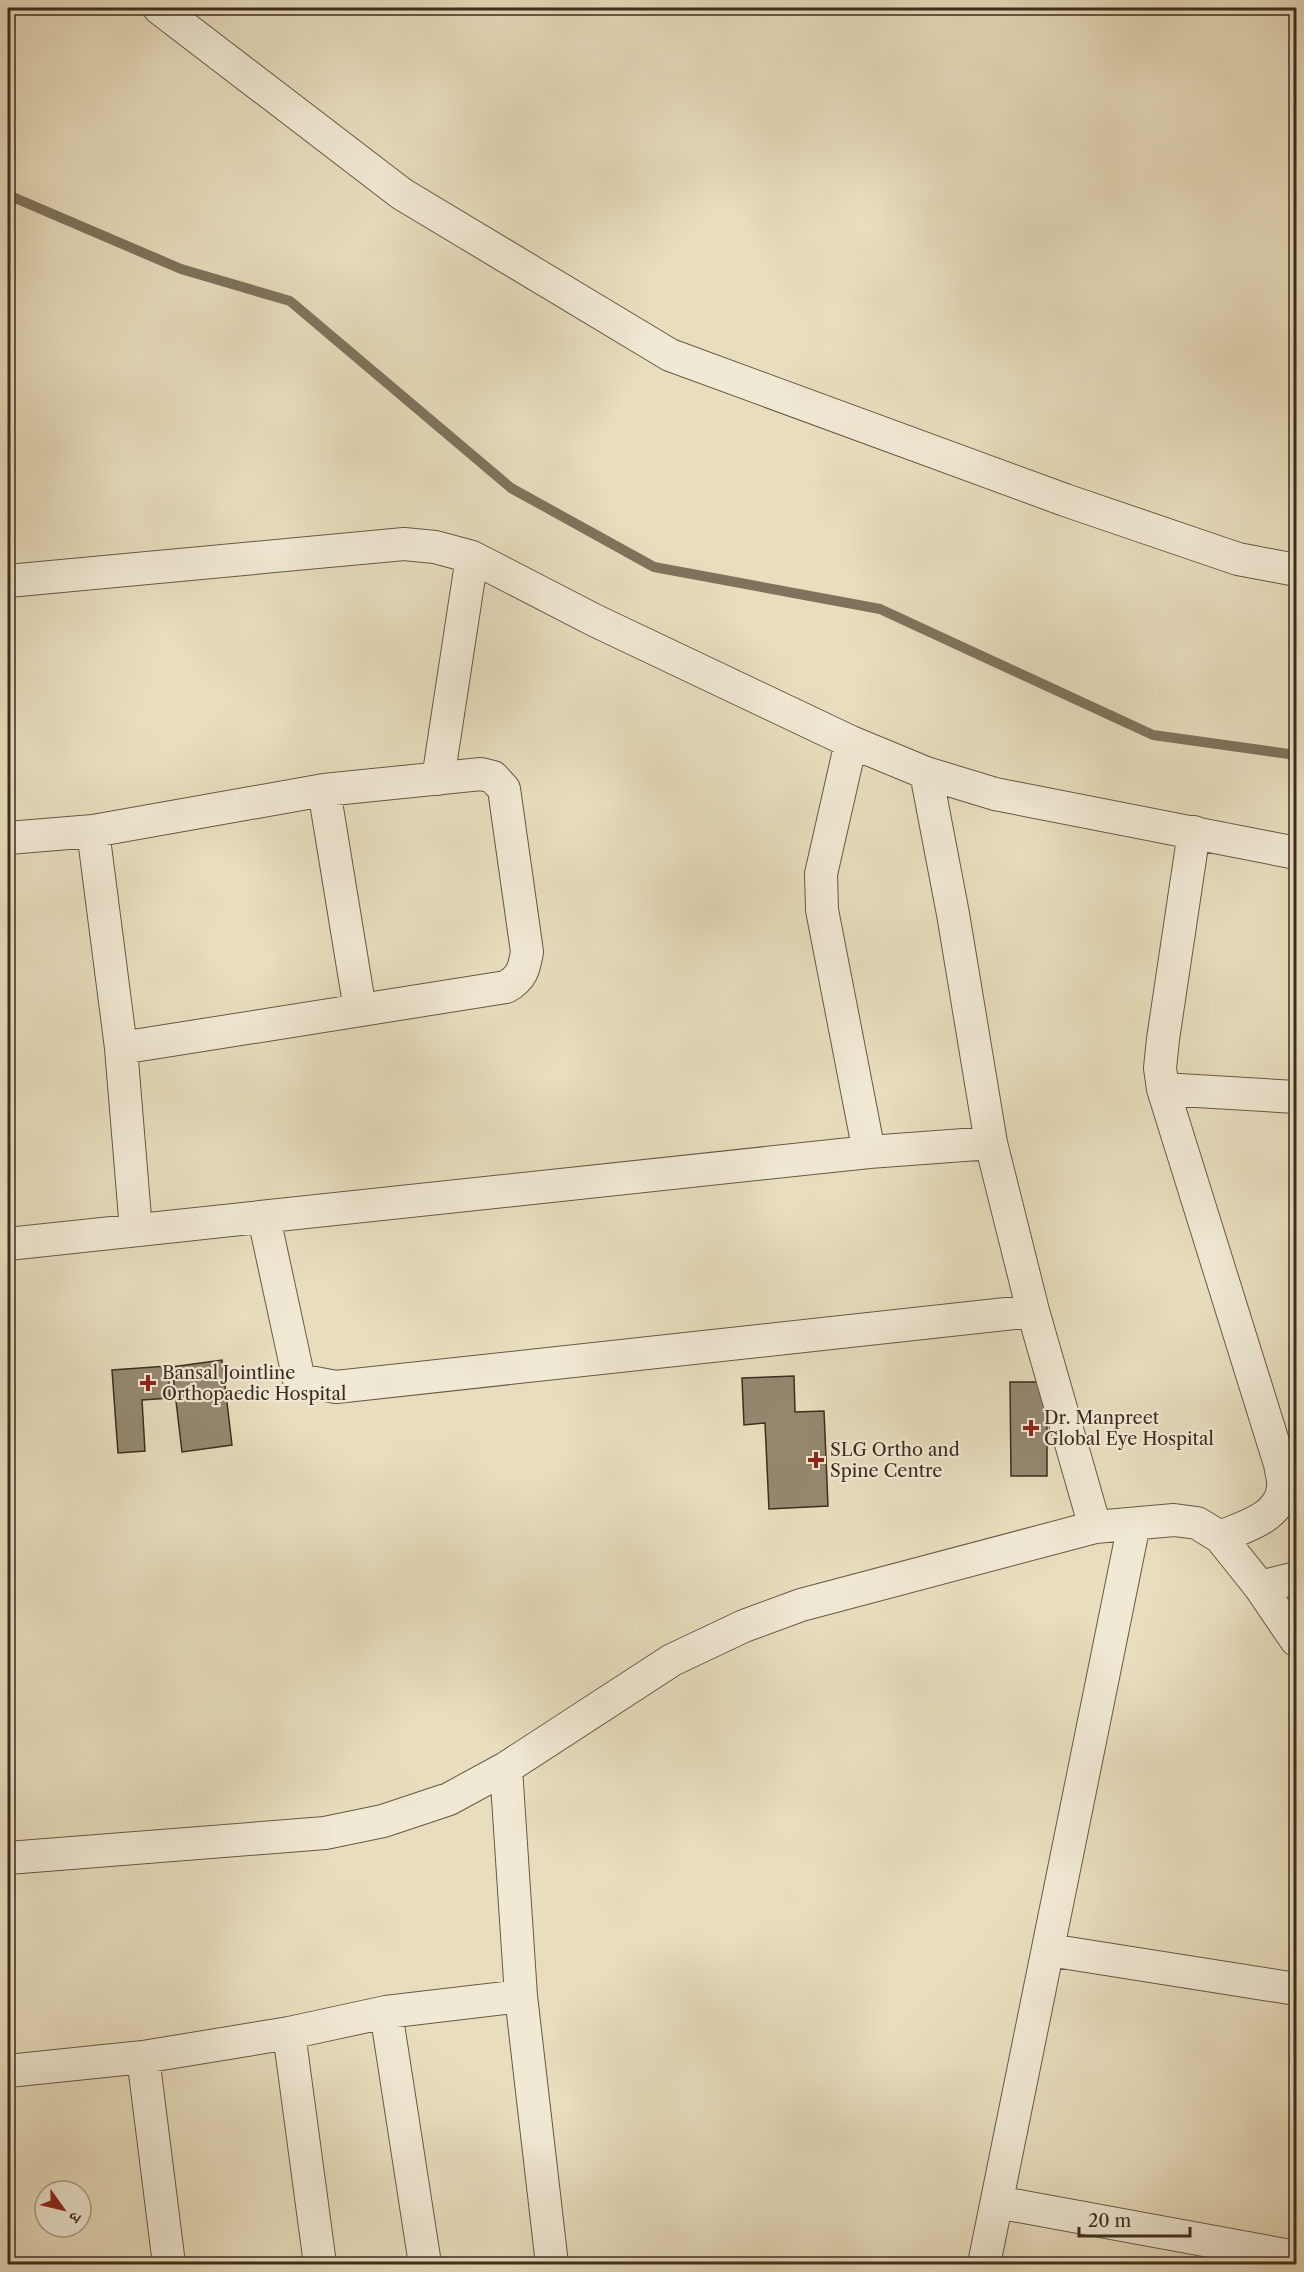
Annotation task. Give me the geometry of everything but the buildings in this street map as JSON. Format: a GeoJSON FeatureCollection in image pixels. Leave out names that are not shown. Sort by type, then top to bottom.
{"type":"FeatureCollection","features":[{"type":"Feature","properties":{"kind":"street"},"geometry":{"type":"LineString","coordinates":[[159,8],[402,194],[670,355],[1065,500],[1238,559],[1296,570]]}},
{"type":"Feature","properties":{"kind":"street"},"geometry":{"type":"LineString","coordinates":[[8,581],[404,544],[435,547],[472,557],[594,620],[851,742],[926,773],[995,794],[1296,853]]}},
{"type":"Feature","properties":{"kind":"street"},"geometry":{"type":"LineString","coordinates":[[438,779],[472,557]]}},
{"type":"Feature","properties":{"kind":"street"},"geometry":{"type":"LineString","coordinates":[[851,742],[824,854],[821,874],[822,910],[869,1152]]}},
{"type":"Feature","properties":{"kind":"street"},"geometry":{"type":"LineString","coordinates":[[926,773],[953,914],[991,1143],[1033,1311],[1095,1527]]}},
{"type":"Feature","properties":{"kind":"street"},"geometry":{"type":"LineString","coordinates":[[8,838],[93,831],[324,790],[480,774],[493,777],[504,789],[527,952],[524,969],[518,981],[506,987],[121,1048]]}},
{"type":"Feature","properties":{"kind":"street"},"geometry":{"type":"LineString","coordinates":[[324,790],[360,1010]]}},
{"type":"Feature","properties":{"kind":"street"},"geometry":{"type":"LineString","coordinates":[[93,831],[121,1048],[136,1230]]}},
{"type":"Feature","properties":{"kind":"street"},"geometry":{"type":"LineString","coordinates":[[1194,832],[1162,1039],[1160,1068],[1163,1089],[1280,1464],[1283,1490],[1273,1510],[1258,1521],[1220,1537]]}},
{"type":"Feature","properties":{"kind":"street"},"geometry":{"type":"LineString","coordinates":[[1163,1089],[1296,1097]]}},
{"type":"Feature","properties":{"kind":"street"},"geometry":{"type":"LineString","coordinates":[[8,1244],[869,1152],[991,1143]]}},
{"type":"Feature","properties":{"kind":"street"},"geometry":{"type":"LineString","coordinates":[[264,1218],[299,1380],[336,1387],[1033,1311]]}},
{"type":"Feature","properties":{"kind":"street"},"geometry":{"type":"LineString","coordinates":[[8,1858],[325,1833],[383,1821],[448,1799],[506,1768],[672,1660],[744,1626],[801,1605],[1095,1527],[1173,1520],[1197,1523],[1220,1537],[1260,1587],[1296,1640]]}},
{"type":"Feature","properties":{"kind":"street"},"geometry":{"type":"LineString","coordinates":[[984,2265],[1134,1524]]}},
{"type":"Feature","properties":{"kind":"street"},"geometry":{"type":"LineString","coordinates":[[1260,1587],[1296,1578]]}},
{"type":"Feature","properties":{"kind":"street"},"geometry":{"type":"LineString","coordinates":[[506,1768],[521,1995],[552,2265]]}},
{"type":"Feature","properties":{"kind":"street"},"geometry":{"type":"LineString","coordinates":[[1049,1950],[1296,1989]]}},
{"type":"Feature","properties":{"kind":"street"},"geometry":{"type":"LineString","coordinates":[[8,2071],[143,2056],[289,2033],[386,2012],[521,1995]]}},
{"type":"Feature","properties":{"kind":"street"},"geometry":{"type":"LineString","coordinates":[[386,2012],[425,2265]]}},
{"type":"Feature","properties":{"kind":"street"},"geometry":{"type":"LineString","coordinates":[[289,2033],[320,2265]]}},
{"type":"Feature","properties":{"kind":"street"},"geometry":{"type":"LineString","coordinates":[[143,2056],[169,2265]]}},
{"type":"Feature","properties":{"kind":"street"},"geometry":{"type":"LineString","coordinates":[[997,2202],[1296,2257]]}},
{"type":"Feature","properties":{"kind":"waterway"},"geometry":{"type":"LineString","coordinates":[[8,195],[181,269],[290,301],[511,488],[654,567],[880,609],[1153,735],[1296,755]]}},
{"type":"Feature","properties":{"kind":"place","name":"Bansal Jointline Orthopaedic Hospital"},"geometry":{"type":"Point","coordinates":[148,1383]}},
{"type":"Feature","properties":{"kind":"place","name":"Dr. Manpreet Global Eye Hospital"},"geometry":{"type":"Point","coordinates":[1031,1428]}},
{"type":"Feature","properties":{"kind":"place","name":"SLG Ortho and Spine Centre"},"geometry":{"type":"Point","coordinates":[816,1460]}}]}
